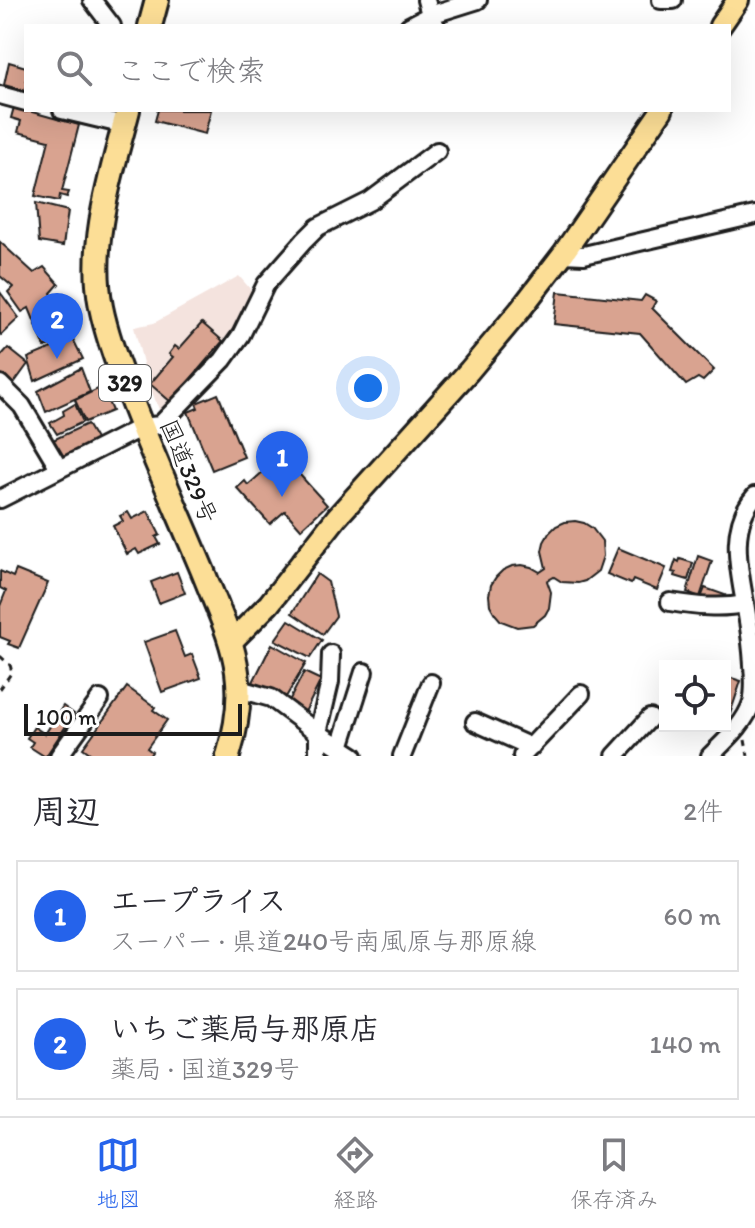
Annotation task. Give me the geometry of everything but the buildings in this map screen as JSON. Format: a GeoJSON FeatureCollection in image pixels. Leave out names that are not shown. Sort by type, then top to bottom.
{"type":"FeatureCollection","features":[{"type":"Feature","properties":{"kind":"highway"},"geometry":{"type":"LineString","coordinates":[[151,24],[157,0]]}},
{"type":"Feature","properties":{"kind":"highway","name":"国道329号"},"geometry":{"type":"LineString","coordinates":[[126,117],[103,214],[97,270],[100,305],[108,339],[230,643],[239,689],[228,756]]}},
{"type":"Feature","properties":{"kind":"main road"},"geometry":{"type":"LineString","coordinates":[[721,24],[738,0]]}},
{"type":"Feature","properties":{"kind":"main road"},"geometry":{"type":"LineString","coordinates":[[230,643],[269,604],[337,517],[520,310],[563,254],[661,112]]}},
{"type":"Feature","properties":{"kind":"street"},"geometry":{"type":"LineString","coordinates":[[92,0],[110,24]]}},
{"type":"Feature","properties":{"kind":"street"},"geometry":{"type":"LineString","coordinates":[[413,24],[431,14],[478,0]]}},
{"type":"Feature","properties":{"kind":"street"},"geometry":{"type":"LineString","coordinates":[[661,0],[673,0]]}},
{"type":"Feature","properties":{"kind":"street"},"geometry":{"type":"LineString","coordinates":[[0,95],[24,101]]}},
{"type":"Feature","properties":{"kind":"street"},"geometry":{"type":"LineString","coordinates":[[80,112],[126,117]]}},
{"type":"Feature","properties":{"kind":"street"},"geometry":{"type":"LineString","coordinates":[[0,499],[142,427],[160,425],[223,360],[241,335],[266,284],[318,227],[370,201],[437,151]]}},
{"type":"Feature","properties":{"kind":"street"},"geometry":{"type":"LineString","coordinates":[[563,254],[584,255],[755,215]]}},
{"type":"Feature","properties":{"kind":"street"},"geometry":{"type":"LineString","coordinates":[[0,384],[22,406],[59,468]]}},
{"type":"Feature","properties":{"kind":"street"},"geometry":{"type":"LineString","coordinates":[[710,756],[740,725],[752,702],[755,685],[752,629],[745,604],[737,542],[747,505],[755,496]]}},
{"type":"Feature","properties":{"kind":"street"},"geometry":{"type":"LineString","coordinates":[[670,602],[717,607],[745,604]]}},
{"type":"Feature","properties":{"kind":"street"},"geometry":{"type":"LineString","coordinates":[[318,756],[318,733],[330,682],[331,654]]}},
{"type":"Feature","properties":{"kind":"street"},"geometry":{"type":"LineString","coordinates":[[239,689],[271,698],[347,751],[364,672]]}},
{"type":"Feature","properties":{"kind":"street"},"geometry":{"type":"LineString","coordinates":[[402,756],[431,683]]}},
{"type":"Feature","properties":{"kind":"street"},"geometry":{"type":"LineString","coordinates":[[475,722],[527,751],[581,694]]}},
{"type":"Feature","properties":{"kind":"street"},"geometry":{"type":"LineString","coordinates":[[59,756],[100,699]]}},
{"type":"Feature","properties":{"kind":"street"},"geometry":{"type":"LineString","coordinates":[[615,756],[650,718]]}},
{"type":"Feature","properties":{"kind":"path"},"geometry":{"type":"LineString","coordinates":[[0,656],[10,665],[12,672],[0,689]]}},
{"type":"Feature","properties":{"kind":"shaded area"},"geometry":{"type":"Polygon","coordinates":[[[239,276],[252,291],[227,343],[177,400],[160,412],[147,379],[134,327],[154,323],[239,276]]]}},
{"type":"Feature","properties":{"kind":"place","name":"いちご薬局与那原店"},"geometry":{"type":"Point","coordinates":[57,359]}},
{"type":"Feature","properties":{"kind":"place","name":"エープライス"},"geometry":{"type":"Point","coordinates":[282,497]}}]}
